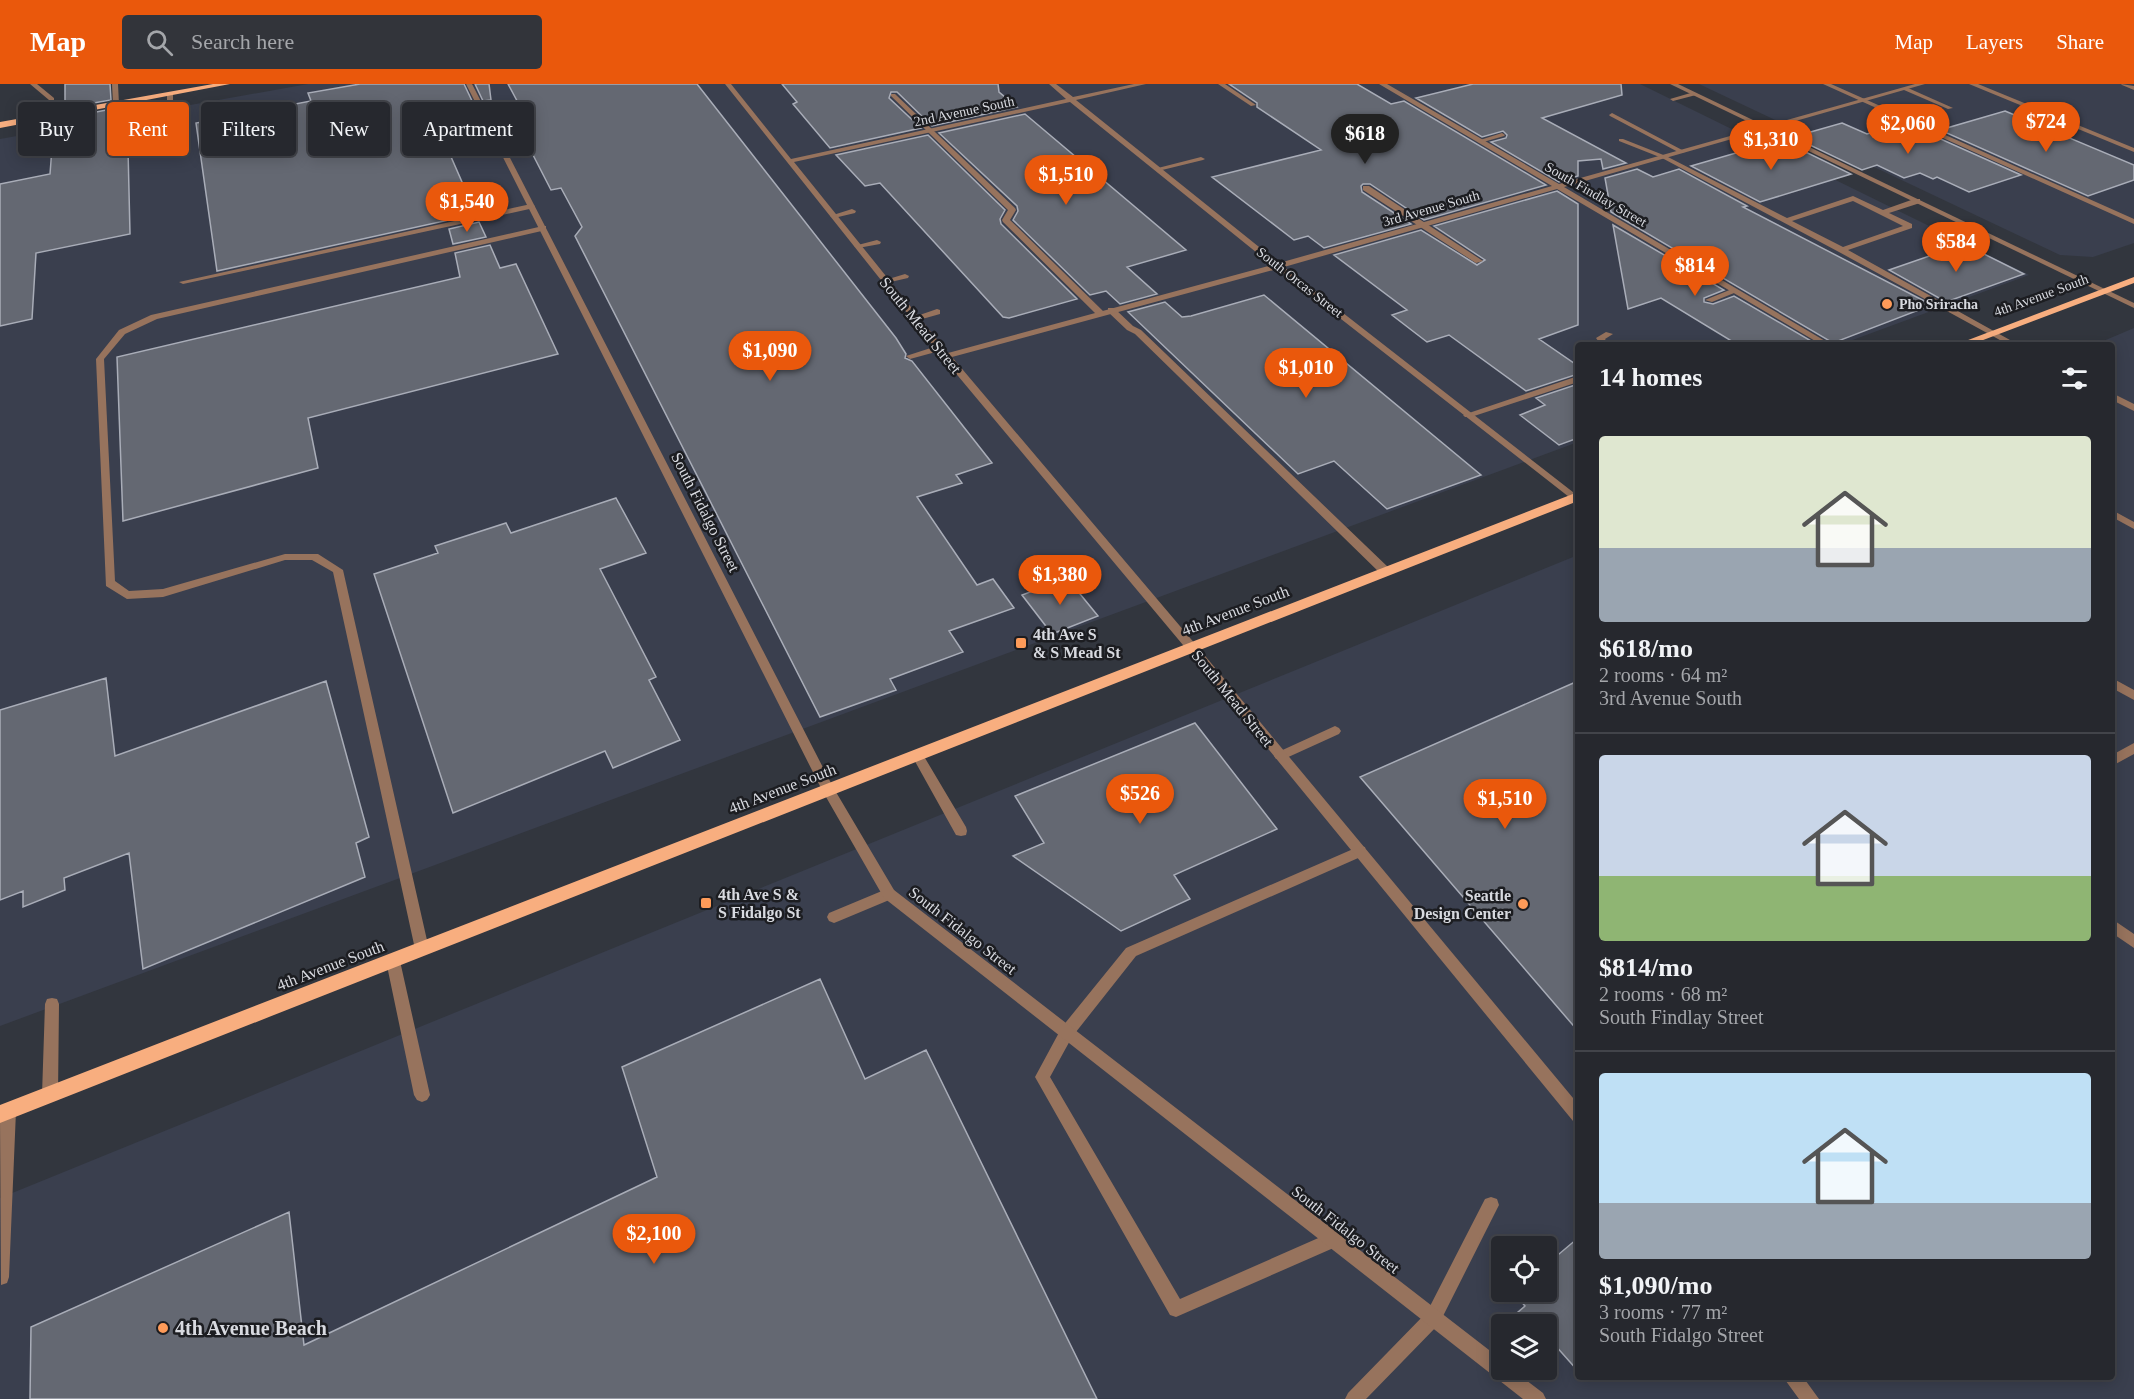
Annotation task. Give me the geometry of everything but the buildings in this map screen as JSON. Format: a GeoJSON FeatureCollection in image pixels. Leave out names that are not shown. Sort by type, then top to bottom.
{"type":"FeatureCollection","features":[{"type":"Feature","properties":{"kind":"main road"},"geometry":{"type":"LineString","coordinates":[[131,102],[226,84]]}},
{"type":"Feature","properties":{"kind":"main road"},"geometry":{"type":"LineString","coordinates":[[0,125],[18,122]]}},
{"type":"Feature","properties":{"kind":"main road","name":"4th Avenue South"},"geometry":{"type":"LineString","coordinates":[[1967,342],[2134,280]]}},
{"type":"Feature","properties":{"kind":"main road","name":"4th Avenue South"},"geometry":{"type":"LineString","coordinates":[[4,1113],[1575,499]]}},
{"type":"Feature","properties":{"kind":"street"},"geometry":{"type":"LineString","coordinates":[[33,84],[52,99],[52,102]]}},
{"type":"Feature","properties":{"kind":"street"},"geometry":{"type":"LineString","coordinates":[[115,84],[116,102]]}},
{"type":"Feature","properties":{"kind":"street","name":"South Fidalgo Street"},"geometry":{"type":"LineString","coordinates":[[469,84],[828,790],[889,894],[1537,1399]]}},
{"type":"Feature","properties":{"kind":"street","name":"South Mead Street"},"geometry":{"type":"LineString","coordinates":[[728,84],[943,352],[1192,648],[1575,1112]]}},
{"type":"Feature","properties":{"kind":"street","name":"South Orcas Street"},"geometry":{"type":"LineString","coordinates":[[1052,84],[1278,266],[1575,496]]}},
{"type":"Feature","properties":{"kind":"street","name":"2nd Avenue South"},"geometry":{"type":"LineString","coordinates":[[790,161],[1143,84]]}},
{"type":"Feature","properties":{"kind":"street"},"geometry":{"type":"LineString","coordinates":[[1221,84],[1252,105]]}},
{"type":"Feature","properties":{"kind":"street","name":"South Findlay Street"},"geometry":{"type":"LineString","coordinates":[[1382,84],[1823,342]]}},
{"type":"Feature","properties":{"kind":"street"},"geometry":{"type":"LineString","coordinates":[[1673,84],[2134,306]]}},
{"type":"Feature","properties":{"kind":"street"},"geometry":{"type":"LineString","coordinates":[[1826,84],[2134,222]]}},
{"type":"Feature","properties":{"kind":"street"},"geometry":{"type":"LineString","coordinates":[[1972,84],[2134,150]]}},
{"type":"Feature","properties":{"kind":"street"},"geometry":{"type":"LineString","coordinates":[[2124,84],[2134,88]]}},
{"type":"Feature","properties":{"kind":"street"},"geometry":{"type":"LineString","coordinates":[[1914,86],[1950,108]]}},
{"type":"Feature","properties":{"kind":"street","name":"3rd Avenue South"},"geometry":{"type":"LineString","coordinates":[[910,356],[943,352],[1278,266],[1914,86]]}},
{"type":"Feature","properties":{"kind":"street"},"geometry":{"type":"LineString","coordinates":[[170,94],[170,102]]}},
{"type":"Feature","properties":{"kind":"street"},"geometry":{"type":"LineString","coordinates":[[1673,99],[1694,94]]}},
{"type":"Feature","properties":{"kind":"street"},"geometry":{"type":"LineString","coordinates":[[893,95],[1012,210],[1006,220],[1100,313]]}},
{"type":"Feature","properties":{"kind":"street"},"geometry":{"type":"LineString","coordinates":[[1612,115],[1682,152]]}},
{"type":"Feature","properties":{"kind":"street"},"geometry":{"type":"LineString","coordinates":[[1480,141],[1502,135]]}},
{"type":"Feature","properties":{"kind":"street"},"geometry":{"type":"LineString","coordinates":[[1621,140],[1665,157],[2010,342]]}},
{"type":"Feature","properties":{"kind":"street"},"geometry":{"type":"LineString","coordinates":[[1158,169],[1202,159]]}},
{"type":"Feature","properties":{"kind":"street"},"geometry":{"type":"LineString","coordinates":[[1366,188],[1401,213],[1424,224],[1479,261]]}},
{"type":"Feature","properties":{"kind":"street"},"geometry":{"type":"LineString","coordinates":[[1786,221],[1853,198],[1909,226],[1842,250]]}},
{"type":"Feature","properties":{"kind":"street"},"geometry":{"type":"LineString","coordinates":[[1883,213],[1917,201]]}},
{"type":"Feature","properties":{"kind":"street"},"geometry":{"type":"LineString","coordinates":[[183,282],[531,206]]}},
{"type":"Feature","properties":{"kind":"street"},"geometry":{"type":"LineString","coordinates":[[834,216],[852,211]]}},
{"type":"Feature","properties":{"kind":"street"},"geometry":{"type":"LineString","coordinates":[[422,949],[338,570],[314,556],[285,557],[163,593],[127,595],[110,583],[100,359],[122,332],[154,317],[543,228]]}},
{"type":"Feature","properties":{"kind":"street"},"geometry":{"type":"LineString","coordinates":[[858,246],[877,242]]}},
{"type":"Feature","properties":{"kind":"street"},"geometry":{"type":"LineString","coordinates":[[886,281],[904,276]]}},
{"type":"Feature","properties":{"kind":"street"},"geometry":{"type":"LineString","coordinates":[[1709,300],[1736,291]]}},
{"type":"Feature","properties":{"kind":"street"},"geometry":{"type":"LineString","coordinates":[[1111,310],[1130,328],[1138,332],[1386,572]]}},
{"type":"Feature","properties":{"kind":"street"},"geometry":{"type":"LineString","coordinates":[[915,318],[937,312]]}},
{"type":"Feature","properties":{"kind":"street"},"geometry":{"type":"LineString","coordinates":[[1603,342],[1600,338],[1609,334]]}},
{"type":"Feature","properties":{"kind":"street"},"geometry":{"type":"LineString","coordinates":[[1468,415],[1575,380]]}},
{"type":"Feature","properties":{"kind":"street"},"geometry":{"type":"LineString","coordinates":[[2115,398],[2134,408]]}},
{"type":"Feature","properties":{"kind":"street"},"geometry":{"type":"LineString","coordinates":[[2115,515],[2134,526]]}},
{"type":"Feature","properties":{"kind":"street"},"geometry":{"type":"LineString","coordinates":[[2115,684],[2134,696]]}},
{"type":"Feature","properties":{"kind":"street"},"geometry":{"type":"LineString","coordinates":[[1280,756],[1335,732]]}},
{"type":"Feature","properties":{"kind":"street"},"geometry":{"type":"LineString","coordinates":[[2115,759],[2134,748]]}},
{"type":"Feature","properties":{"kind":"street"},"geometry":{"type":"LineString","coordinates":[[918,756],[961,831]]}},
{"type":"Feature","properties":{"kind":"street"},"geometry":{"type":"LineString","coordinates":[[1332,1240],[1176,1309],[1042,1077],[1067,1032],[1131,952],[1360,851]]}},
{"type":"Feature","properties":{"kind":"street"},"geometry":{"type":"LineString","coordinates":[[834,917],[889,894]]}},
{"type":"Feature","properties":{"kind":"street"},"geometry":{"type":"LineString","coordinates":[[2115,927],[2134,942]]}},
{"type":"Feature","properties":{"kind":"street"},"geometry":{"type":"LineString","coordinates":[[393,961],[422,1095]]}},
{"type":"Feature","properties":{"kind":"street"},"geometry":{"type":"LineString","coordinates":[[50,1095],[52,1004]]}},
{"type":"Feature","properties":{"kind":"street"},"geometry":{"type":"LineString","coordinates":[[1,1277],[4,1113]]}},
{"type":"Feature","properties":{"kind":"street"},"geometry":{"type":"LineString","coordinates":[[1354,1399],[1433,1318],[1491,1205]]}},
{"type":"Feature","properties":{"kind":"street"},"geometry":{"type":"LineString","coordinates":[[1794,1380],[1810,1399]]}},
{"type":"Feature","properties":{"kind":"shaded area"},"geometry":{"type":"Polygon","coordinates":[[[308,84],[1640,84],[2029,275],[1847,342],[1575,342],[1575,443],[0,1026],[0,139],[18,136],[18,156],[95,156],[95,122],[107,120],[107,156],[189,156],[189,105],[201,103],[201,156],[296,156],[296,102],[207,102],[308,84]]]}},
{"type":"Feature","properties":{"kind":"shaded area"},"geometry":{"type":"Polygon","coordinates":[[[1699,84],[2134,84],[2134,243],[2093,257],[2060,255],[1699,84]]]}},
{"type":"Feature","properties":{"kind":"shaded area"},"geometry":{"type":"Polygon","coordinates":[[[2134,328],[2134,1399],[0,1399],[0,1198],[1575,556],[1575,1380],[2115,1380],[2115,342],[2101,342],[2134,328]]]}},
{"type":"Feature","properties":{"kind":"place","name":"Pho Sriracha"},"geometry":{"type":"Point","coordinates":[1887,304]}},
{"type":"Feature","properties":{"kind":"place","name":"4th Ave S & S Mead St"},"geometry":{"type":"Point","coordinates":[1021,643]}},
{"type":"Feature","properties":{"kind":"place","name":"4th Ave S & S Fidalgo St"},"geometry":{"type":"Point","coordinates":[706,903]}},
{"type":"Feature","properties":{"kind":"place","name":"Seattle Design Center"},"geometry":{"type":"Point","coordinates":[1523,904]}},
{"type":"Feature","properties":{"kind":"place","name":"4th Avenue Beach"},"geometry":{"type":"Point","coordinates":[163,1328]}}]}
